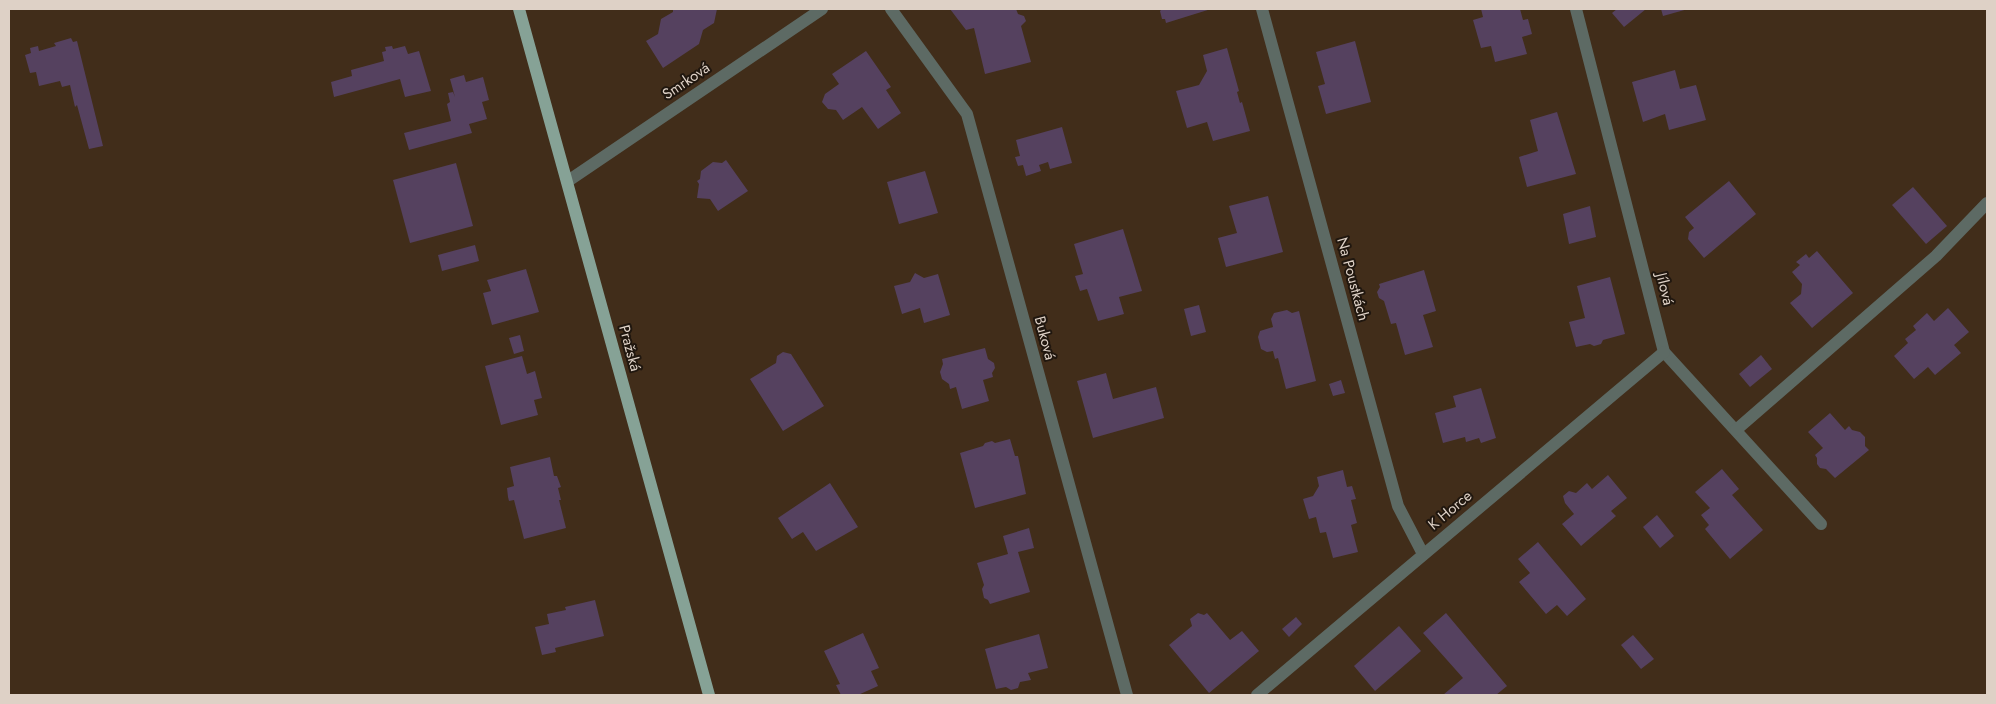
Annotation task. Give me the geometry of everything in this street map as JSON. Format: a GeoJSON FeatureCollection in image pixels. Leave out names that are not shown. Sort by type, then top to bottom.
{"type":"FeatureCollection","features":[{"type":"Feature","properties":{"kind":"main road","name":"Pražská"},"geometry":{"type":"LineString","coordinates":[[519,9],[709,695]]}},
{"type":"Feature","properties":{"kind":"street","name":"Smrková"},"geometry":{"type":"LineString","coordinates":[[568,181],[822,9]]}},
{"type":"Feature","properties":{"kind":"street","name":"Buková"},"geometry":{"type":"LineString","coordinates":[[891,9],[967,114],[1127,695]]}},
{"type":"Feature","properties":{"kind":"street","name":"Na Poustkách"},"geometry":{"type":"LineString","coordinates":[[1262,9],[1398,506],[1423,554]]}},
{"type":"Feature","properties":{"kind":"street","name":"Jílová"},"geometry":{"type":"LineString","coordinates":[[1576,9],[1664,352],[1821,524]]}},
{"type":"Feature","properties":{"kind":"street"},"geometry":{"type":"LineString","coordinates":[[1736,430],[1936,256],[1987,203]]}},
{"type":"Feature","properties":{"kind":"street","name":"K Horce"},"geometry":{"type":"LineString","coordinates":[[1257,695],[1664,352]]}},
{"type":"Feature","properties":{"kind":"building"},"geometry":{"type":"Polygon","coordinates":[[[673,9],[717,9],[714,23],[703,30],[699,44],[663,68],[646,41],[658,34],[661,19],[673,12],[673,9]]]}},
{"type":"Feature","properties":{"kind":"building"},"geometry":{"type":"Polygon","coordinates":[[[950,9],[1016,9],[1018,14],[1024,16],[1026,21],[1021,26],[1031,62],[985,74],[974,28],[966,30],[950,9]]]}},
{"type":"Feature","properties":{"kind":"building"},"geometry":{"type":"Polygon","coordinates":[[[1162,9],[1211,9],[1166,23],[1165,19],[1162,19],[1160,11],[1162,9]]]}},
{"type":"Feature","properties":{"kind":"building"},"geometry":{"type":"Polygon","coordinates":[[[1481,9],[1520,9],[1523,20],[1528,19],[1532,34],[1522,37],[1527,54],[1495,62],[1491,46],[1481,48],[1473,20],[1483,17],[1481,9]]]}},
{"type":"Feature","properties":{"kind":"building"},"geometry":{"type":"Polygon","coordinates":[[[1617,9],[1646,9],[1624,27],[1612,13],[1617,9]]]}},
{"type":"Feature","properties":{"kind":"building"},"geometry":{"type":"Polygon","coordinates":[[[1661,9],[1688,9],[1663,16],[1661,9]]]}},
{"type":"Feature","properties":{"kind":"building"},"geometry":{"type":"Polygon","coordinates":[[[71,38],[73,42],[77,41],[103,146],[89,149],[70,85],[62,87],[60,81],[39,86],[36,72],[30,73],[25,55],[31,53],[30,48],[38,46],[39,51],[56,46],[54,43],[71,38]]]}},
{"type":"Feature","properties":{"kind":"building"},"geometry":{"type":"Polygon","coordinates":[[[1355,41],[1371,102],[1326,114],[1318,86],[1325,84],[1316,52],[1355,41]]]}},
{"type":"Feature","properties":{"kind":"building"},"geometry":{"type":"Polygon","coordinates":[[[392,46],[393,49],[405,46],[408,54],[419,51],[431,91],[405,97],[400,79],[334,97],[331,82],[352,76],[351,70],[384,61],[382,52],[386,51],[385,47],[392,46]]]}},
{"type":"Feature","properties":{"kind":"building"},"geometry":{"type":"Polygon","coordinates":[[[1227,48],[1239,91],[1237,92],[1240,103],[1242,102],[1250,131],[1213,141],[1207,122],[1187,128],[1176,91],[1199,85],[1207,71],[1203,55],[1227,48]]]}},
{"type":"Feature","properties":{"kind":"building"},"geometry":{"type":"Polygon","coordinates":[[[866,51],[891,87],[886,90],[901,113],[878,129],[862,107],[843,120],[836,110],[828,109],[822,102],[825,94],[839,84],[832,74],[866,51]]]}},
{"type":"Feature","properties":{"kind":"building"},"geometry":{"type":"Polygon","coordinates":[[[1675,70],[1680,89],[1696,85],[1706,120],[1669,130],[1665,114],[1643,122],[1632,82],[1675,70]]]}},
{"type":"Feature","properties":{"kind":"building"},"geometry":{"type":"Polygon","coordinates":[[[464,75],[466,82],[483,77],[489,100],[482,102],[487,119],[469,124],[472,133],[409,150],[404,133],[451,121],[447,104],[450,102],[448,93],[453,92],[455,97],[450,79],[464,75]]]}},
{"type":"Feature","properties":{"kind":"building"},"geometry":{"type":"Polygon","coordinates":[[[1557,112],[1576,174],[1527,187],[1519,157],[1538,151],[1530,120],[1557,112]]]}},
{"type":"Feature","properties":{"kind":"building"},"geometry":{"type":"Polygon","coordinates":[[[1062,127],[1072,163],[1050,169],[1048,162],[1039,165],[1041,171],[1026,176],[1023,165],[1018,166],[1015,157],[1020,156],[1016,140],[1062,127]]]}},
{"type":"Feature","properties":{"kind":"building"},"geometry":{"type":"Polygon","coordinates":[[[726,160],[748,191],[718,211],[710,199],[697,198],[699,184],[697,181],[700,179],[701,171],[713,162],[722,163],[726,160]]]}},
{"type":"Feature","properties":{"kind":"building"},"geometry":{"type":"Polygon","coordinates":[[[456,163],[473,226],[410,243],[393,180],[456,163]]]}},
{"type":"Feature","properties":{"kind":"building"},"geometry":{"type":"Polygon","coordinates":[[[925,171],[938,213],[899,224],[887,182],[925,171]]]}},
{"type":"Feature","properties":{"kind":"building"},"geometry":{"type":"Polygon","coordinates":[[[1729,181],[1756,214],[1704,258],[1688,239],[1689,232],[1694,228],[1685,217],[1729,181]]]}},
{"type":"Feature","properties":{"kind":"building"},"geometry":{"type":"Polygon","coordinates":[[[1913,187],[1947,226],[1926,244],[1892,205],[1913,187]]]}},
{"type":"Feature","properties":{"kind":"building"},"geometry":{"type":"Polygon","coordinates":[[[1268,196],[1283,252],[1226,267],[1218,238],[1237,233],[1229,206],[1268,196]]]}},
{"type":"Feature","properties":{"kind":"building"},"geometry":{"type":"Polygon","coordinates":[[[1590,206],[1596,237],[1569,244],[1563,214],[1590,206]]]}},
{"type":"Feature","properties":{"kind":"building"},"geometry":{"type":"Polygon","coordinates":[[[1123,229],[1142,291],[1119,297],[1124,314],[1098,321],[1087,289],[1080,291],[1075,276],[1083,274],[1074,244],[1123,229]]]}},
{"type":"Feature","properties":{"kind":"building"},"geometry":{"type":"Polygon","coordinates":[[[475,245],[479,261],[442,271],[438,255],[475,245]]]}},
{"type":"Feature","properties":{"kind":"building"},"geometry":{"type":"Polygon","coordinates":[[[1817,251],[1853,293],[1812,328],[1790,303],[1801,294],[1802,284],[1792,272],[1800,265],[1796,262],[1806,254],[1809,258],[1817,251]]]}},
{"type":"Feature","properties":{"kind":"building"},"geometry":{"type":"Polygon","coordinates":[[[526,269],[539,312],[492,325],[483,293],[491,291],[487,280],[526,269]]]}},
{"type":"Feature","properties":{"kind":"building"},"geometry":{"type":"Polygon","coordinates":[[[1424,270],[1436,311],[1423,315],[1433,347],[1405,355],[1396,323],[1391,324],[1384,301],[1379,298],[1377,292],[1380,287],[1379,284],[1424,270]]]}},
{"type":"Feature","properties":{"kind":"building"},"geometry":{"type":"Polygon","coordinates":[[[915,273],[924,278],[938,274],[950,315],[924,323],[920,308],[902,314],[894,286],[910,282],[915,273]]]}},
{"type":"Feature","properties":{"kind":"building"},"geometry":{"type":"Polygon","coordinates":[[[1610,277],[1625,334],[1603,340],[1601,344],[1594,346],[1590,344],[1576,347],[1569,322],[1585,318],[1577,286],[1610,277]]]}},
{"type":"Feature","properties":{"kind":"building"},"geometry":{"type":"Polygon","coordinates":[[[1199,305],[1206,332],[1191,336],[1184,309],[1199,305]]]}},
{"type":"Feature","properties":{"kind":"building"},"geometry":{"type":"Polygon","coordinates":[[[1948,308],[1969,332],[1954,345],[1961,353],[1935,375],[1928,367],[1914,379],[1894,356],[1908,343],[1905,339],[1916,330],[1913,326],[1927,313],[1934,321],[1948,308]]]}},
{"type":"Feature","properties":{"kind":"building"},"geometry":{"type":"Polygon","coordinates":[[[1287,310],[1292,313],[1299,311],[1316,381],[1286,389],[1278,358],[1275,359],[1273,351],[1267,352],[1261,349],[1258,337],[1260,331],[1273,327],[1271,319],[1274,313],[1287,310]]]}},
{"type":"Feature","properties":{"kind":"building"},"geometry":{"type":"Polygon","coordinates":[[[520,335],[524,351],[514,354],[509,338],[520,335]]]}},
{"type":"Feature","properties":{"kind":"building"},"geometry":{"type":"Polygon","coordinates":[[[985,348],[988,359],[994,363],[995,368],[992,373],[993,377],[983,380],[989,401],[962,409],[956,387],[950,389],[949,384],[942,379],[940,372],[943,364],[942,359],[985,348]]]}},
{"type":"Feature","properties":{"kind":"building"},"geometry":{"type":"Polygon","coordinates":[[[783,352],[791,354],[824,406],[783,431],[750,379],[776,363],[777,356],[783,352]]]}},
{"type":"Feature","properties":{"kind":"building"},"geometry":{"type":"Polygon","coordinates":[[[1761,355],[1772,369],[1750,387],[1739,374],[1761,355]]]}},
{"type":"Feature","properties":{"kind":"building"},"geometry":{"type":"Polygon","coordinates":[[[522,356],[527,374],[535,371],[542,398],[534,400],[538,415],[501,425],[485,366],[522,356]]]}},
{"type":"Feature","properties":{"kind":"building"},"geometry":{"type":"Polygon","coordinates":[[[1106,373],[1113,399],[1156,387],[1164,418],[1093,438],[1077,381],[1106,373]]]}},
{"type":"Feature","properties":{"kind":"building"},"geometry":{"type":"Polygon","coordinates":[[[1341,380],[1345,393],[1333,396],[1329,384],[1341,380]]]}},
{"type":"Feature","properties":{"kind":"building"},"geometry":{"type":"Polygon","coordinates":[[[1481,388],[1496,438],[1481,443],[1479,438],[1466,442],[1465,437],[1443,443],[1435,413],[1456,407],[1453,396],[1481,388]]]}},
{"type":"Feature","properties":{"kind":"building"},"geometry":{"type":"Polygon","coordinates":[[[1830,413],[1845,430],[1849,426],[1852,430],[1860,432],[1865,437],[1865,446],[1869,450],[1835,478],[1826,469],[1820,468],[1817,464],[1815,455],[1823,448],[1808,432],[1830,413]]]}},
{"type":"Feature","properties":{"kind":"building"},"geometry":{"type":"Polygon","coordinates":[[[1010,439],[1015,456],[1018,456],[1026,494],[975,508],[960,453],[983,446],[985,443],[992,441],[995,443],[1010,439]]]}},
{"type":"Feature","properties":{"kind":"building"},"geometry":{"type":"Polygon","coordinates":[[[550,457],[554,476],[557,476],[561,487],[558,488],[561,500],[559,500],[566,528],[524,539],[514,500],[509,501],[508,497],[507,488],[514,486],[510,467],[550,457]]]}},
{"type":"Feature","properties":{"kind":"building"},"geometry":{"type":"Polygon","coordinates":[[[1722,469],[1739,489],[1732,495],[1763,530],[1730,559],[1705,529],[1709,525],[1701,515],[1710,508],[1695,492],[1722,469]]]}},
{"type":"Feature","properties":{"kind":"building"},"geometry":{"type":"Polygon","coordinates":[[[1343,470],[1347,487],[1352,486],[1356,499],[1351,500],[1357,523],[1351,525],[1358,552],[1333,558],[1326,532],[1320,533],[1316,517],[1309,519],[1303,499],[1313,496],[1319,486],[1317,477],[1343,470]]]}},
{"type":"Feature","properties":{"kind":"building"},"geometry":{"type":"Polygon","coordinates":[[[1608,475],[1627,498],[1611,511],[1616,516],[1581,546],[1562,524],[1574,514],[1565,503],[1563,496],[1569,491],[1576,493],[1587,483],[1592,489],[1608,475]]]}},
{"type":"Feature","properties":{"kind":"building"},"geometry":{"type":"Polygon","coordinates":[[[830,483],[858,527],[816,551],[803,532],[792,539],[778,518],[830,483]]]}},
{"type":"Feature","properties":{"kind":"building"},"geometry":{"type":"Polygon","coordinates":[[[1657,515],[1674,536],[1660,548],[1643,527],[1657,515]]]}},
{"type":"Feature","properties":{"kind":"building"},"geometry":{"type":"Polygon","coordinates":[[[1029,528],[1034,548],[1018,552],[1030,592],[990,604],[984,598],[982,589],[984,585],[977,563],[1008,554],[1003,536],[1029,528]]]}},
{"type":"Feature","properties":{"kind":"building"},"geometry":{"type":"Polygon","coordinates":[[[1538,542],[1586,599],[1567,616],[1557,605],[1546,614],[1519,582],[1530,573],[1518,559],[1538,542]]]}},
{"type":"Feature","properties":{"kind":"building"},"geometry":{"type":"Polygon","coordinates":[[[595,600],[604,636],[555,648],[556,652],[542,655],[535,627],[549,624],[547,614],[566,610],[565,607],[595,600]]]}},
{"type":"Feature","properties":{"kind":"building"},"geometry":{"type":"Polygon","coordinates":[[[1198,613],[1204,615],[1207,613],[1230,640],[1242,631],[1259,651],[1209,693],[1169,645],[1192,626],[1190,619],[1198,613]]]}},
{"type":"Feature","properties":{"kind":"building"},"geometry":{"type":"Polygon","coordinates":[[[1446,613],[1507,686],[1496,695],[1443,695],[1463,678],[1423,633],[1446,613]]]}},
{"type":"Feature","properties":{"kind":"building"},"geometry":{"type":"Polygon","coordinates":[[[1296,617],[1302,624],[1289,637],[1282,629],[1296,617]]]}},
{"type":"Feature","properties":{"kind":"building"},"geometry":{"type":"Polygon","coordinates":[[[1399,626],[1421,651],[1375,691],[1354,666],[1399,626]]]}},
{"type":"Feature","properties":{"kind":"building"},"geometry":{"type":"Polygon","coordinates":[[[863,633],[879,668],[871,671],[878,686],[858,695],[841,695],[836,685],[840,684],[824,651],[863,633]]]}},
{"type":"Feature","properties":{"kind":"building"},"geometry":{"type":"Polygon","coordinates":[[[1039,634],[1048,668],[1028,673],[1031,680],[1020,682],[1018,688],[1011,690],[1006,687],[996,689],[985,649],[1039,634]]]}},
{"type":"Feature","properties":{"kind":"building"},"geometry":{"type":"Polygon","coordinates":[[[1633,635],[1654,659],[1641,669],[1621,645],[1633,635]]]}}]}
